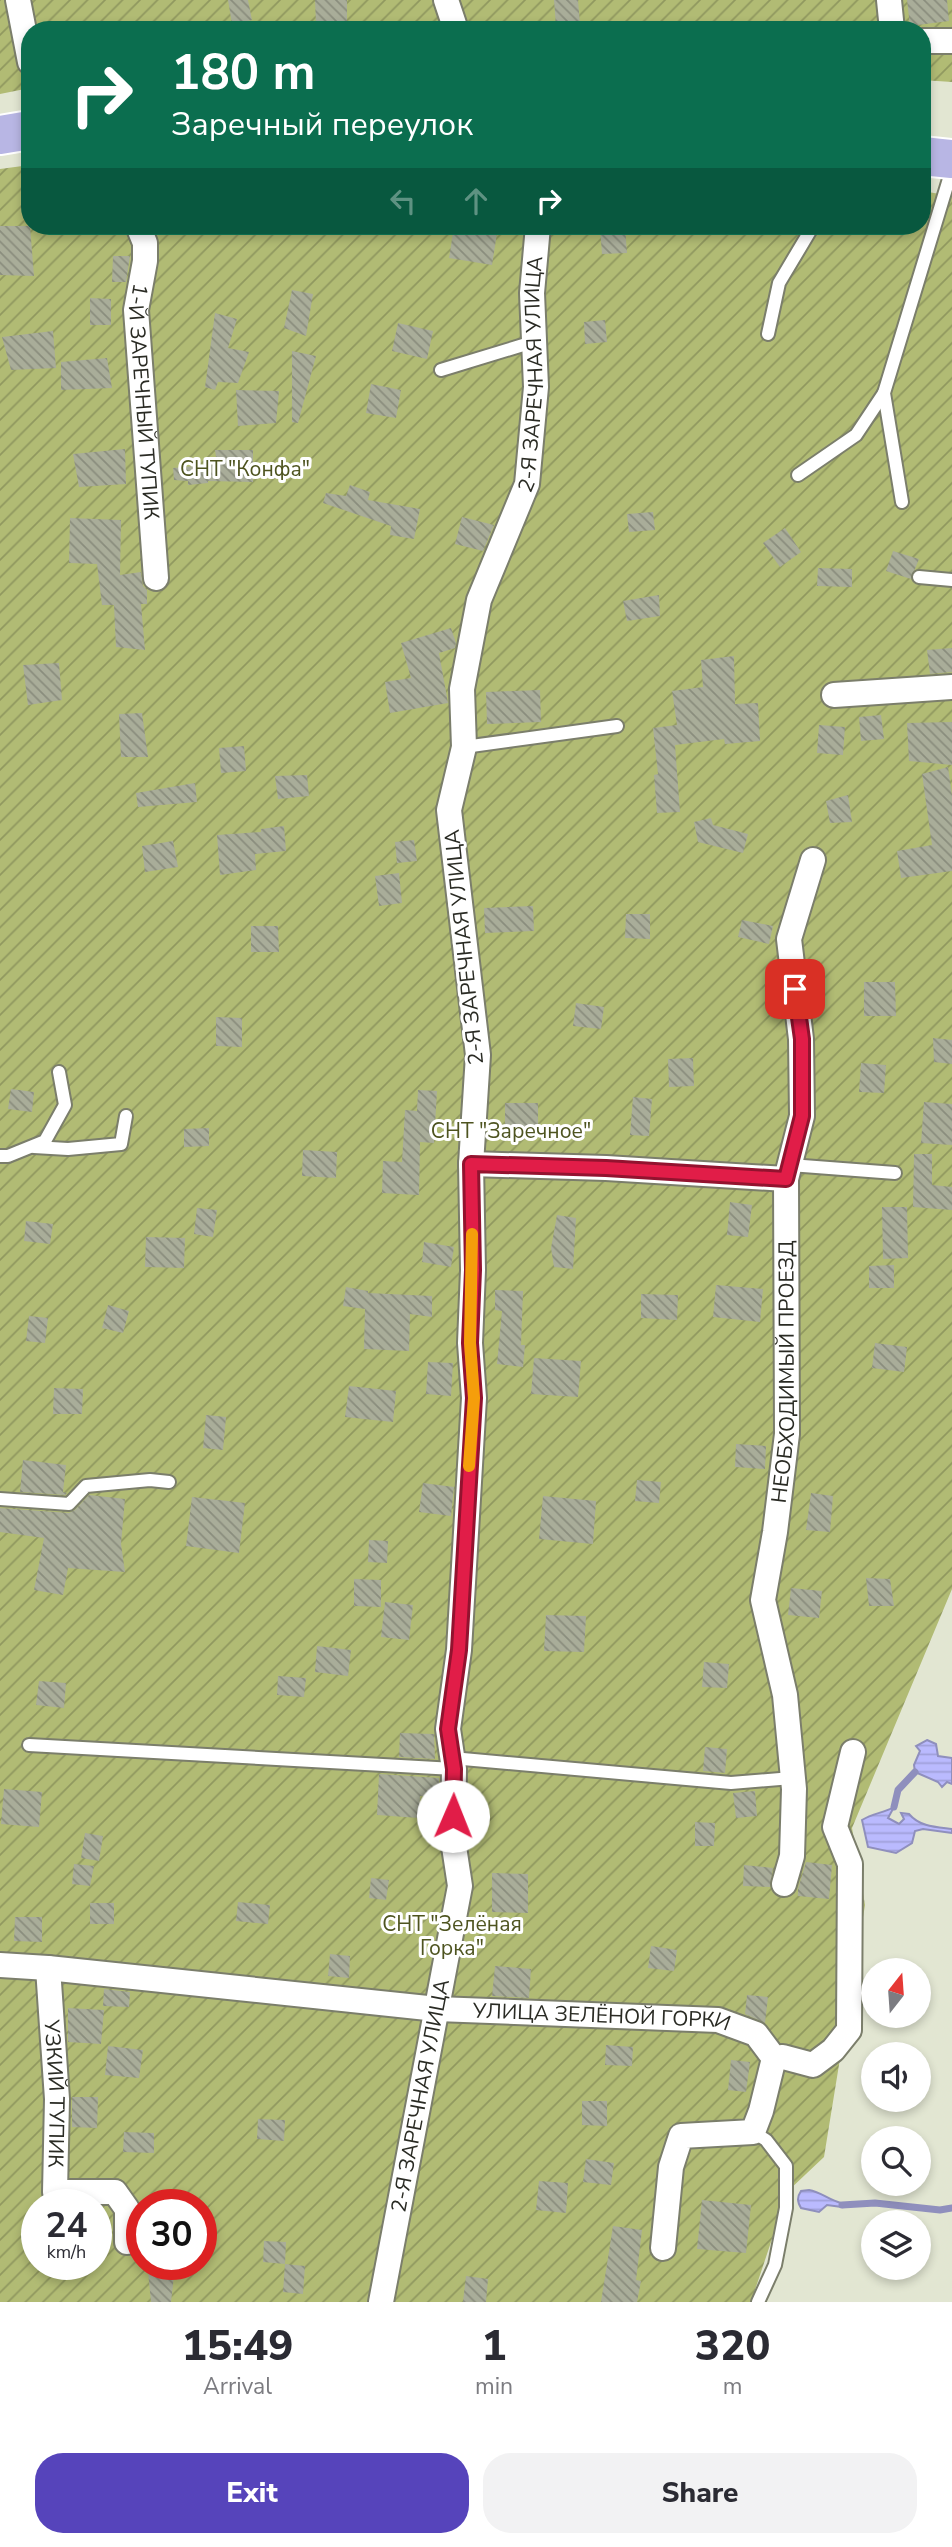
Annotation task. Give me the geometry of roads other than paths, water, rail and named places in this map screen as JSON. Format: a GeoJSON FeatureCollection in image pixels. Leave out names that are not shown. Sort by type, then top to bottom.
{"type":"FeatureCollection","features":[{"type":"Feature","properties":{"kind":"main road"},"geometry":{"type":"LineString","coordinates":[[0,135],[21,132]]}},
{"type":"Feature","properties":{"kind":"main road"},"geometry":{"type":"LineString","coordinates":[[931,157],[952,159]]}},
{"type":"Feature","properties":{"kind":"street"},"geometry":{"type":"LineString","coordinates":[[18,0],[22,21]]}},
{"type":"Feature","properties":{"kind":"street"},"geometry":{"type":"LineString","coordinates":[[446,0],[453,21]]}},
{"type":"Feature","properties":{"kind":"street"},"geometry":{"type":"LineString","coordinates":[[890,0],[891,21]]}},
{"type":"Feature","properties":{"kind":"street"},"geometry":{"type":"LineString","coordinates":[[931,40],[952,41]]}},
{"type":"Feature","properties":{"kind":"street","name":"1-Й ЗАРЕЧНЫЙ ТУПИК"},"geometry":{"type":"LineString","coordinates":[[142,235],[145,243],[145,261],[136,310],[156,578]]}},
{"type":"Feature","properties":{"kind":"street","name":"2-Я ЗАРЕЧНАЯ УЛИЦА"},"geometry":{"type":"LineString","coordinates":[[381,2302],[460,1886],[453,1840],[453,1764],[448,1729],[459,1650],[474,1398],[470,1343],[473,1270],[471,1164],[478,1055],[449,810],[464,747],[462,689],[479,600],[527,484],[537,387],[532,293],[537,235]]}},
{"type":"Feature","properties":{"kind":"street"},"geometry":{"type":"LineString","coordinates":[[834,695],[952,687]]}},
{"type":"Feature","properties":{"kind":"street","name":"НЕОБХОДИМЫЙ ПРОЕЗД"},"geometry":{"type":"LineString","coordinates":[[784,1884],[792,1856],[794,1789],[785,1695],[763,1600],[775,1532],[787,1434],[788,1172],[802,1116],[802,1039],[789,939],[813,860]]}},
{"type":"Feature","properties":{"kind":"street"},"geometry":{"type":"LineString","coordinates":[[471,1164],[788,1172]]}},
{"type":"Feature","properties":{"kind":"street"},"geometry":{"type":"LineString","coordinates":[[663,2248],[671,2167],[681,2136],[753,2132],[774,2058],[783,2057],[813,2065],[832,2050],[849,2030],[850,1864],[835,1827],[853,1752]]}},
{"type":"Feature","properties":{"kind":"street","name":"УЛИЦА ЗЕЛЁНОЙ ГОРКИ"},"geometry":{"type":"LineString","coordinates":[[0,1965],[437,2009],[718,2020],[756,2034],[774,2058]]}},
{"type":"Feature","properties":{"kind":"street","name":"УЗКИЙ ТУПИК"},"geometry":{"type":"LineString","coordinates":[[48,1968],[57,2099],[55,2192],[116,2192],[126,2207]]}},
{"type":"Feature","properties":{"kind":"lane"},"geometry":{"type":"LineString","coordinates":[[798,475],[856,435],[884,393],[952,169]]}},
{"type":"Feature","properties":{"kind":"lane"},"geometry":{"type":"LineString","coordinates":[[768,334],[779,283],[808,235]]}},
{"type":"Feature","properties":{"kind":"lane"},"geometry":{"type":"LineString","coordinates":[[441,370],[533,341]]}},
{"type":"Feature","properties":{"kind":"lane"},"geometry":{"type":"LineString","coordinates":[[884,393],[902,502]]}},
{"type":"Feature","properties":{"kind":"lane"},"geometry":{"type":"LineString","coordinates":[[919,577],[952,580]]}},
{"type":"Feature","properties":{"kind":"lane"},"geometry":{"type":"LineString","coordinates":[[464,747],[617,726]]}},
{"type":"Feature","properties":{"kind":"lane"},"geometry":{"type":"LineString","coordinates":[[0,1156],[8,1156],[45,1141],[65,1105],[59,1072]]}},
{"type":"Feature","properties":{"kind":"lane"},"geometry":{"type":"LineString","coordinates":[[30,1147],[68,1149],[121,1144],[126,1116]]}},
{"type":"Feature","properties":{"kind":"lane"},"geometry":{"type":"LineString","coordinates":[[788,1172],[895,1173]]}},
{"type":"Feature","properties":{"kind":"lane"},"geometry":{"type":"LineString","coordinates":[[0,1499],[69,1504],[86,1486],[150,1480],[169,1482]]}},
{"type":"Feature","properties":{"kind":"lane"},"geometry":{"type":"LineString","coordinates":[[29,1745],[453,1764],[731,1783],[792,1778]]}},
{"type":"Feature","properties":{"kind":"lane"},"geometry":{"type":"LineString","coordinates":[[753,2132],[766,2140],[786,2166],[786,2208],[775,2265],[758,2302]]}},
{"type":"Feature","properties":{"kind":"water"},"geometry":{"type":"Polygon","coordinates":[[[927,1740],[936,1744],[938,1756],[952,1758],[952,1784],[947,1782],[942,1787],[938,1782],[915,1772],[914,1765],[920,1751],[916,1746],[927,1740]]]}},
{"type":"Feature","properties":{"kind":"water"},"geometry":{"type":"Polygon","coordinates":[[[894,1807],[888,1818],[899,1824],[904,1819],[901,1813],[909,1814],[923,1824],[952,1829],[952,1833],[923,1829],[915,1831],[912,1843],[896,1853],[868,1847],[862,1820],[894,1807]]]}},
{"type":"Feature","properties":{"kind":"water"},"geometry":{"type":"Polygon","coordinates":[[[809,2190],[841,2203],[842,2207],[827,2205],[819,2212],[801,2208],[799,2195],[801,2191],[809,2190]]]}},
{"type":"Feature","properties":{"kind":"waterway"},"geometry":{"type":"LineString","coordinates":[[894,1807],[898,1790],[915,1772]]}},
{"type":"Feature","properties":{"kind":"waterway"},"geometry":{"type":"LineString","coordinates":[[842,2205],[875,2203],[940,2210],[952,2208]]}},
{"type":"Feature","properties":{"kind":"park label","name":"СНТ \"Конфа\""},"geometry":{"type":"Point","coordinates":[245,469]}},
{"type":"Feature","properties":{"kind":"park label","name":"СНТ \"Заречное\""},"geometry":{"type":"Point","coordinates":[511,1131]}},
{"type":"Feature","properties":{"kind":"park label","name":"СНТ \"Зелёная Горка\""},"geometry":{"type":"Point","coordinates":[452,1936]}}]}
